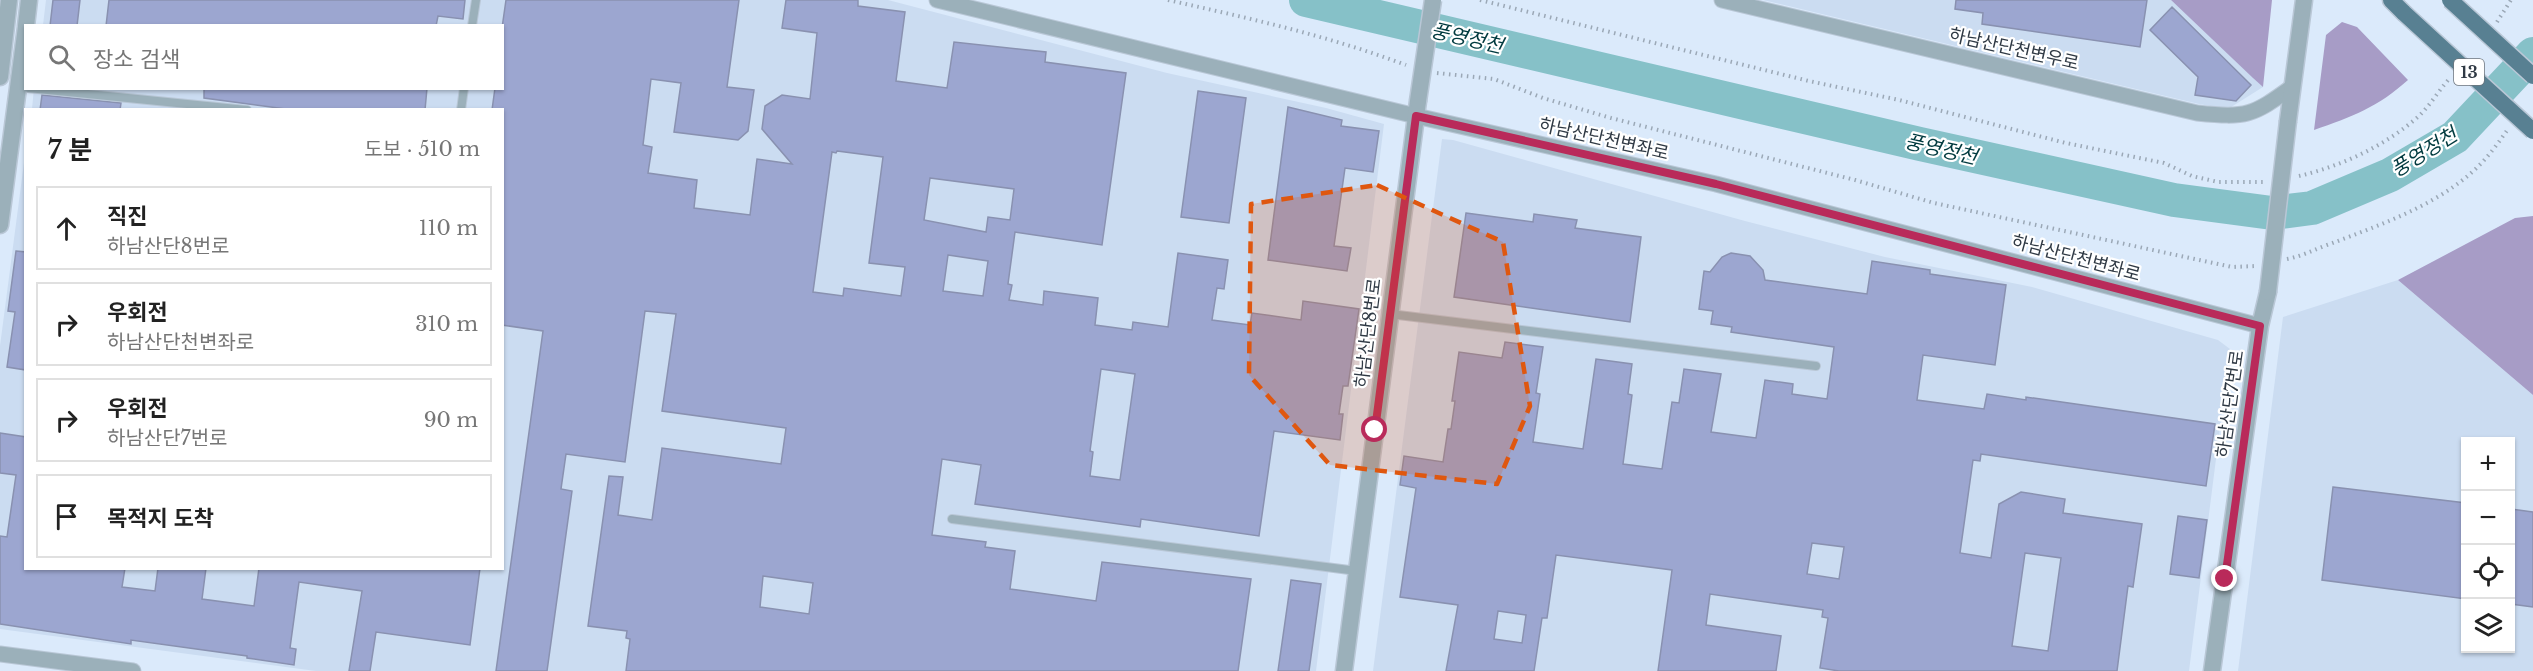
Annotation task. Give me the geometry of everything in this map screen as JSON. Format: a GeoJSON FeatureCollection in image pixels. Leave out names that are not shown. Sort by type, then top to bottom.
{"type":"FeatureCollection","features":[{"type":"Feature","properties":{"kind":"main road","name":"13"},"geometry":{"type":"LineString","coordinates":[[2391,0],[2533,131]]}},
{"type":"Feature","properties":{"kind":"main road","name":"13"},"geometry":{"type":"LineString","coordinates":[[2451,0],[2533,76]]}},
{"type":"Feature","properties":{"kind":"street"},"geometry":{"type":"LineString","coordinates":[[0,77],[9,0]]}},
{"type":"Feature","properties":{"kind":"street"},"geometry":{"type":"LineString","coordinates":[[26,24],[29,0]]}},
{"type":"Feature","properties":{"kind":"street","name":"하남산단천변좌로"},"geometry":{"type":"LineString","coordinates":[[937,0],[1417,109],[1716,184],[2260,326]]}},
{"type":"Feature","properties":{"kind":"street","name":"하남산단8번로"},"geometry":{"type":"LineString","coordinates":[[1344,671],[1433,0]]}},
{"type":"Feature","properties":{"kind":"street","name":"하남산단천변우로"},"geometry":{"type":"LineString","coordinates":[[1722,0],[2197,113],[2227,116],[2249,114],[2264,108],[2292,87]]}},
{"type":"Feature","properties":{"kind":"street","name":"하남산단7번로"},"geometry":{"type":"LineString","coordinates":[[2212,671],[2260,326],[2268,292],[2304,0]]}},
{"type":"Feature","properties":{"kind":"street"},"geometry":{"type":"LineString","coordinates":[[0,225],[24,88]]}},
{"type":"Feature","properties":{"kind":"street"},"geometry":{"type":"LineString","coordinates":[[0,654],[134,671]]}},
{"type":"Feature","properties":{"kind":"lane"},"geometry":{"type":"LineString","coordinates":[[472,24],[476,0]]}},
{"type":"Feature","properties":{"kind":"lane"},"geometry":{"type":"LineString","coordinates":[[44,90],[227,108]]}},
{"type":"Feature","properties":{"kind":"lane"},"geometry":{"type":"LineString","coordinates":[[461,108],[464,90]]}},
{"type":"Feature","properties":{"kind":"lane"},"geometry":{"type":"LineString","coordinates":[[1390,314],[1816,366]]}},
{"type":"Feature","properties":{"kind":"lane"},"geometry":{"type":"LineString","coordinates":[[952,519],[1357,571]]}},
{"type":"Feature","properties":{"kind":"path"},"geometry":{"type":"LineString","coordinates":[[1168,0],[1232,13],[1321,38],[1414,68]]}},
{"type":"Feature","properties":{"kind":"path"},"geometry":{"type":"LineString","coordinates":[[1480,0],[1809,81],[1899,100],[2057,141],[2164,164],[2192,176],[2218,182],[2269,182]]}},
{"type":"Feature","properties":{"kind":"path"},"geometry":{"type":"LineString","coordinates":[[2491,30],[2511,0]]}},
{"type":"Feature","properties":{"kind":"path"},"geometry":{"type":"LineString","coordinates":[[1432,73],[1494,79],[1543,98],[1611,118],[1934,203],[2232,267],[2264,264]]}},
{"type":"Feature","properties":{"kind":"path"},"geometry":{"type":"LineString","coordinates":[[2298,176],[2320,171],[2374,148],[2421,114],[2451,76]]}},
{"type":"Feature","properties":{"kind":"path"},"geometry":{"type":"LineString","coordinates":[[2284,260],[2300,257],[2358,235],[2428,202],[2465,177],[2486,159],[2512,124]]}},
{"type":"Feature","properties":{"kind":"highlighted area"},"geometry":{"type":"Polygon","coordinates":[[[1377,185],[1503,242],[1530,406],[1497,484],[1330,465],[1249,375],[1251,204],[1377,185]]]}},
{"type":"Feature","properties":{"kind":"shaded area"},"geometry":{"type":"Polygon","coordinates":[[[46,0],[888,0],[1167,73],[1326,108],[1384,124],[1316,671],[316,671],[0,629],[0,346],[24,163],[24,570],[504,570],[504,108],[32,108],[34,90],[504,90],[504,24],[43,24],[46,0]]]}},
{"type":"Feature","properties":{"kind":"shaded area"},"geometry":{"type":"Polygon","coordinates":[[[1763,0],[2171,0],[2263,87],[2228,109],[2199,104],[1763,0]]]}},
{"type":"Feature","properties":{"kind":"shaded area"},"geometry":{"type":"Polygon","coordinates":[[[2171,0],[2272,0],[2263,87],[2253,78],[2171,0]]]}},
{"type":"Feature","properties":{"kind":"shaded area"},"geometry":{"type":"Polygon","coordinates":[[[2342,22],[2357,27],[2408,80],[2364,110],[2314,130],[2326,35],[2342,22]]]}},
{"type":"Feature","properties":{"kind":"shaded area"},"geometry":{"type":"Polygon","coordinates":[[[1442,139],[1453,140],[1745,221],[1885,257],[2032,287],[2218,340],[2230,349],[2189,671],[1373,671],[1442,139]]]}},
{"type":"Feature","properties":{"kind":"shaded area"},"geometry":{"type":"Polygon","coordinates":[[[2533,216],[2533,395],[2398,280],[2515,218],[2533,216]]]}},
{"type":"Feature","properties":{"kind":"shaded area"},"geometry":{"type":"Polygon","coordinates":[[[2398,280],[2533,395],[2533,671],[2238,671],[2283,317],[2398,280]]]}},
{"type":"Feature","properties":{"kind":"building"},"geometry":{"type":"Polygon","coordinates":[[[53,0],[80,0],[77,24],[50,24],[53,0]]]}},
{"type":"Feature","properties":{"kind":"building"},"geometry":{"type":"Polygon","coordinates":[[[109,0],[465,0],[463,19],[438,16],[436,24],[106,24],[109,0]]]}},
{"type":"Feature","properties":{"kind":"building"},"geometry":{"type":"Polygon","coordinates":[[[506,0],[739,0],[727,87],[754,90],[748,131],[738,140],[674,132],[681,83],[651,79],[643,145],[652,147],[648,173],[697,180],[694,208],[750,215],[757,159],[792,164],[762,129],[765,106],[782,95],[810,99],[817,33],[782,28],[786,0],[858,0],[858,6],[905,12],[896,81],[947,88],[954,42],[1046,52],[1045,62],[1126,73],[1102,245],[1015,232],[1008,284],[1012,285],[1009,300],[1043,305],[1044,291],[1098,298],[1095,325],[1132,330],[1133,322],[1168,327],[1178,253],[1228,260],[1224,289],[1217,288],[1212,320],[1250,325],[1252,313],[1301,320],[1303,301],[1359,309],[1348,386],[1343,386],[1339,414],[1343,414],[1340,440],[1274,431],[1259,536],[1141,519],[1140,527],[975,504],[981,465],[942,459],[932,535],[986,542],[985,547],[1015,551],[1010,589],[1096,601],[1102,562],[1251,579],[1238,671],[626,671],[630,639],[626,638],[627,631],[588,626],[609,476],[623,477],[618,515],[652,520],[662,448],[781,464],[786,428],[662,411],[676,314],[645,311],[625,462],[566,454],[561,489],[572,491],[547,671],[496,671],[543,331],[504,325],[504,108],[492,108],[495,90],[504,90],[503,24],[506,0]],[[832,152],[813,292],[843,296],[844,288],[901,296],[905,267],[869,263],[883,157],[832,152]],[[930,178],[924,220],[986,232],[988,217],[1010,220],[1014,189],[930,178]],[[948,255],[943,291],[983,296],[988,261],[948,255]],[[1101,369],[1090,451],[1093,452],[1090,476],[1120,480],[1135,374],[1101,369]],[[763,576],[760,607],[809,614],[813,583],[763,576]]]}},
{"type":"Feature","properties":{"kind":"building"},"geometry":{"type":"Polygon","coordinates":[[[1956,0],[2147,0],[2140,47],[1982,24],[1983,13],[1955,9],[1956,0]]]}},
{"type":"Feature","properties":{"kind":"building"},"geometry":{"type":"Polygon","coordinates":[[[2172,7],[2251,85],[2236,101],[2195,95],[2198,77],[2150,30],[2172,7]]]}},
{"type":"Feature","properties":{"kind":"building"},"geometry":{"type":"Polygon","coordinates":[[[204,90],[427,90],[425,108],[278,108],[204,98],[204,90]]]}},
{"type":"Feature","properties":{"kind":"building"},"geometry":{"type":"Polygon","coordinates":[[[1198,91],[1246,98],[1229,223],[1181,217],[1198,91]]]}},
{"type":"Feature","properties":{"kind":"building"},"geometry":{"type":"Polygon","coordinates":[[[42,95],[121,103],[120,108],[40,108],[42,95]]]}},
{"type":"Feature","properties":{"kind":"building"},"geometry":{"type":"Polygon","coordinates":[[[1288,107],[1342,120],[1341,126],[1379,131],[1373,172],[1345,168],[1334,246],[1351,248],[1347,271],[1268,260],[1288,107]]]}},
{"type":"Feature","properties":{"kind":"building"},"geometry":{"type":"Polygon","coordinates":[[[1466,213],[1533,222],[1534,214],[1577,220],[1575,228],[1641,237],[1630,322],[1454,297],[1466,213]]]}},
{"type":"Feature","properties":{"kind":"building"},"geometry":{"type":"Polygon","coordinates":[[[16,251],[24,252],[24,370],[7,367],[15,312],[8,311],[16,251]]]}},
{"type":"Feature","properties":{"kind":"building"},"geometry":{"type":"Polygon","coordinates":[[[1731,253],[1750,256],[1763,270],[1765,280],[1867,294],[1872,261],[1930,270],[1930,274],[2006,285],[1995,365],[1923,355],[1917,400],[1984,409],[1987,394],[2026,400],[2026,397],[2215,424],[2206,486],[1981,454],[1980,461],[1973,460],[1960,553],[1991,558],[1999,504],[2021,492],[2065,499],[2063,513],[2142,524],[2133,587],[2128,586],[2117,671],[1839,671],[1820,668],[1828,618],[1822,617],[1823,610],[1710,594],[1706,625],[1781,636],[1776,671],[1658,671],[1672,570],[1556,555],[1547,618],[1542,618],[1534,671],[1446,671],[1458,605],[1400,597],[1416,488],[1400,485],[1404,456],[1443,462],[1448,429],[1451,429],[1455,401],[1452,401],[1459,352],[1502,358],[1505,342],[1543,347],[1536,393],[1540,394],[1533,442],[1583,449],[1596,359],[1632,364],[1628,394],[1632,395],[1623,464],[1662,469],[1672,402],[1679,403],[1684,369],[1721,374],[1711,432],[1756,438],[1765,380],[1793,384],[1792,394],[1827,399],[1834,347],[1731,332],[1732,327],[1711,324],[1713,311],[1699,309],[1704,271],[1710,272],[1722,257],[1731,253]],[[1812,543],[1807,574],[1839,579],[1844,547],[1812,543]],[[2025,553],[2012,646],[2048,651],[2061,558],[2025,553]],[[1498,611],[1494,639],[1522,643],[1526,615],[1498,611]]]}},
{"type":"Feature","properties":{"kind":"building"},"geometry":{"type":"Polygon","coordinates":[[[0,433],[24,437],[24,570],[125,570],[122,587],[155,591],[158,570],[206,570],[202,599],[254,606],[259,570],[480,570],[470,645],[376,632],[370,671],[349,671],[362,591],[299,582],[290,648],[296,649],[294,665],[247,658],[247,656],[131,640],[131,644],[0,624],[0,536],[7,537],[16,475],[0,473],[0,433]]]}},
{"type":"Feature","properties":{"kind":"building"},"geometry":{"type":"Polygon","coordinates":[[[2333,487],[2461,502],[2461,598],[2322,580],[2333,487]]]}},
{"type":"Feature","properties":{"kind":"building"},"geometry":{"type":"Polygon","coordinates":[[[2515,510],[2533,512],[2533,607],[2515,605],[2515,510]]]}},
{"type":"Feature","properties":{"kind":"building"},"geometry":{"type":"Polygon","coordinates":[[[2178,516],[2207,520],[2199,578],[2170,574],[2178,516]]]}},
{"type":"Feature","properties":{"kind":"building"},"geometry":{"type":"Polygon","coordinates":[[[1291,580],[1321,584],[1309,671],[1278,671],[1291,580]]]}},
{"type":"Feature","properties":{"kind":"waterway","name":"풍영정천"},"geometry":{"type":"LineString","coordinates":[[1306,0],[1920,144],[2174,200],[2272,213],[2312,208],[2390,175],[2455,137],[2533,54]]}},
{"type":"Feature","properties":{"kind":"route"},"geometry":{"type":"LineString","coordinates":[[1375,430],[1416,116],[1716,184],[2260,326],[2225,579]]}}]}
